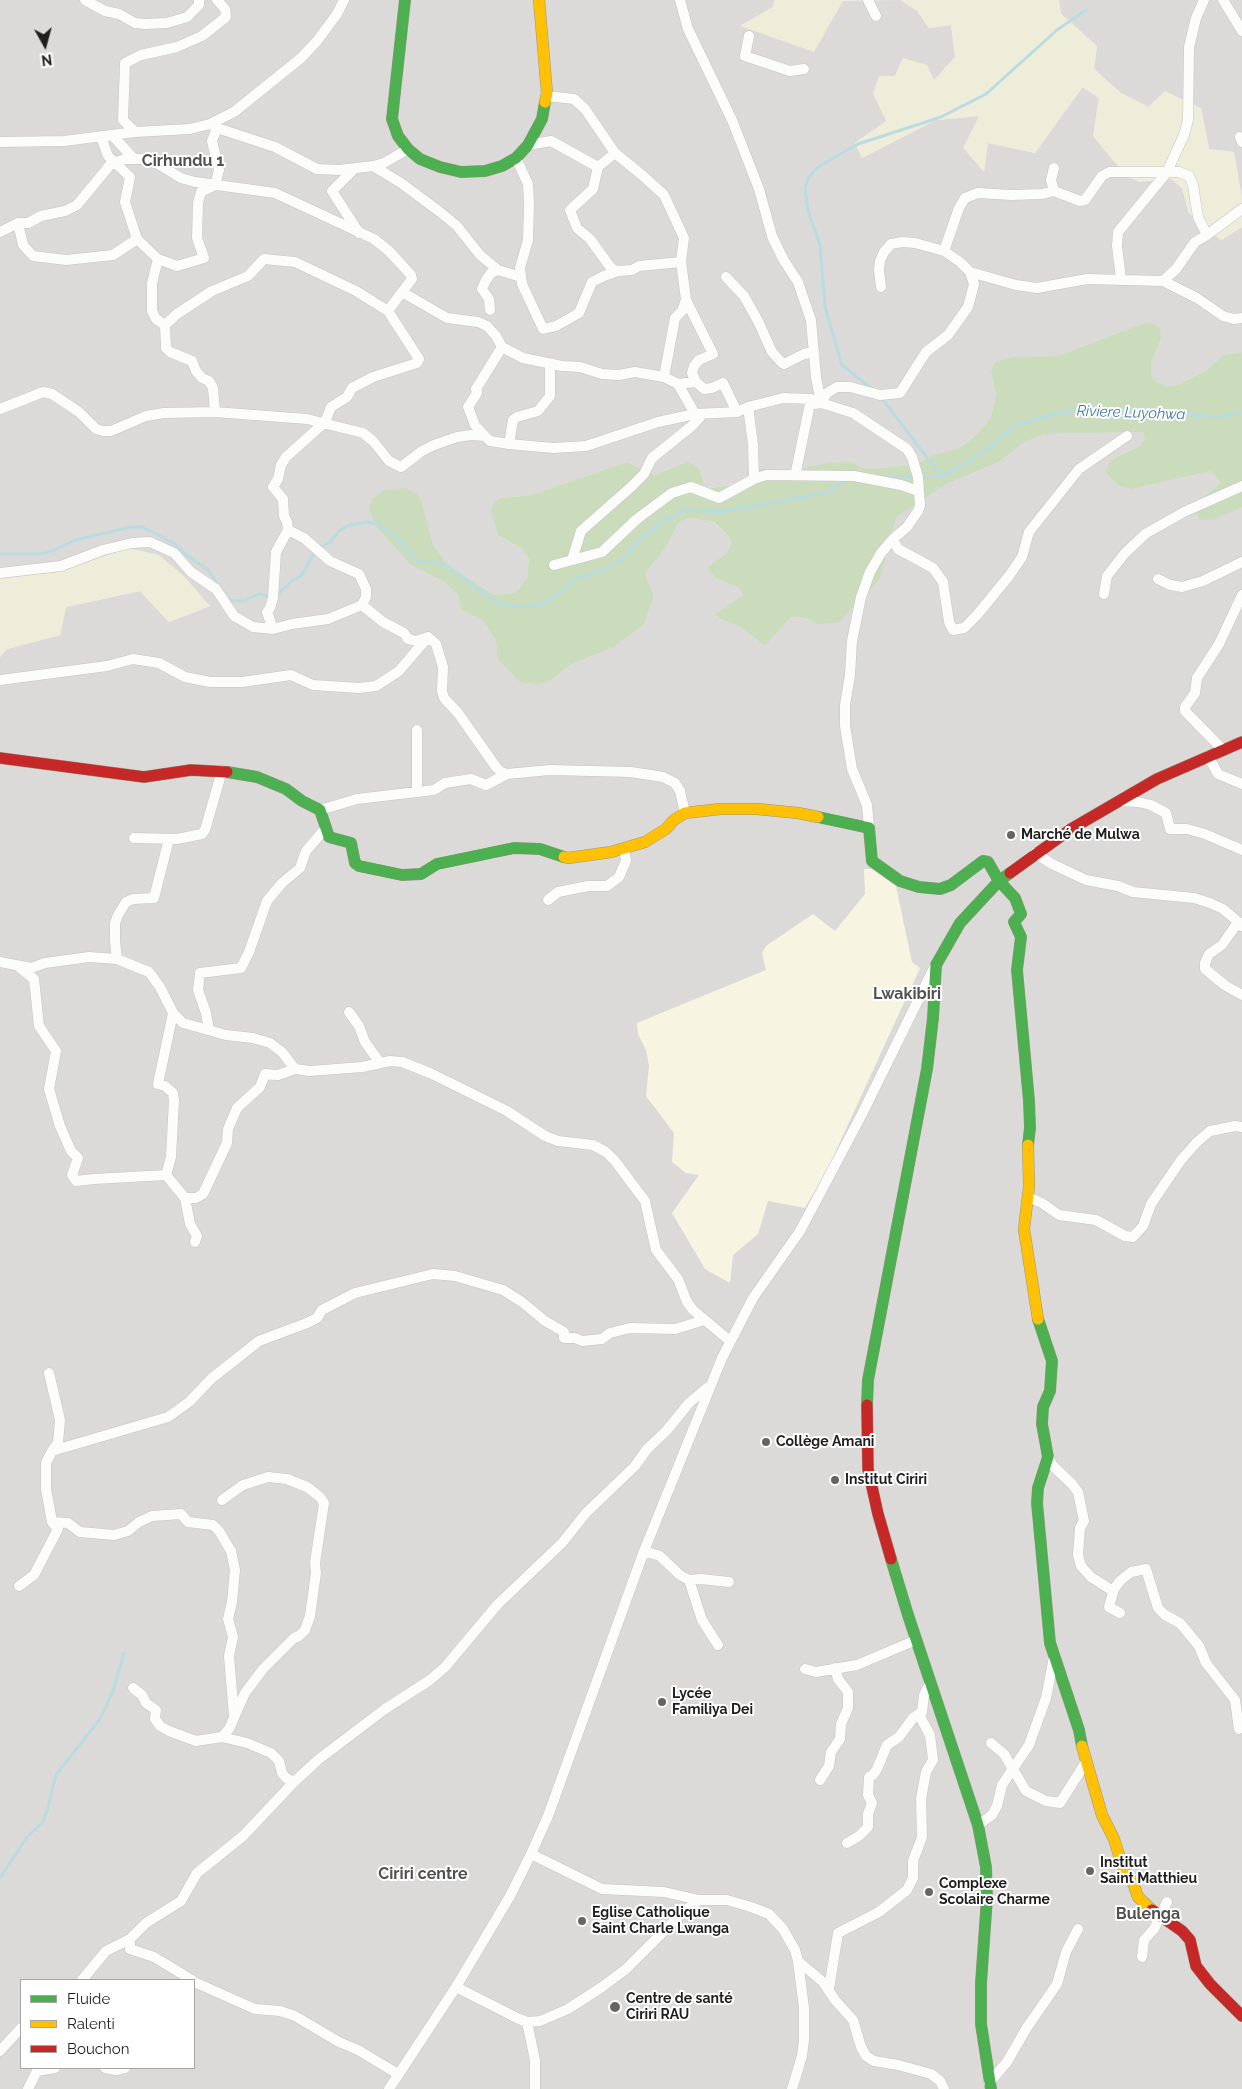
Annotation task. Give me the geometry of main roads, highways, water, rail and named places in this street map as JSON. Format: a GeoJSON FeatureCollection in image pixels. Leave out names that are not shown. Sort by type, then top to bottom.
{"type":"FeatureCollection","features":[{"type":"Feature","properties":{"kind":"main road"},"geometry":{"type":"LineString","coordinates":[[405,0],[392,97],[392,119],[398,136],[408,149],[420,159],[440,167],[461,172],[485,171],[502,166],[516,158],[528,145],[542,119],[546,96],[539,0]]}},
{"type":"Feature","properties":{"kind":"main road"},"geometry":{"type":"LineString","coordinates":[[990,2086],[981,2024],[987,1898],[986,1867],[978,1825],[930,1684],[889,1553],[872,1493],[868,1469],[866,1417],[868,1380],[927,1069],[933,1018],[936,965],[960,923],[999,882],[1035,854],[1118,801],[1157,779],[1242,742]]}},
{"type":"Feature","properties":{"kind":"main road"},"geometry":{"type":"LineString","coordinates":[[0,758],[144,777],[191,770],[222,771],[258,777],[273,783],[320,810],[329,837],[351,844],[355,863],[359,866],[413,876],[421,874],[436,864],[514,848],[540,849],[568,858],[594,856],[646,842],[685,813],[720,808],[758,809],[804,814],[869,828],[872,861],[900,881],[923,888],[945,888],[951,886],[986,860],[999,882],[1015,898],[1021,914],[1014,922],[1021,937],[1017,970],[1029,1101],[1028,1197],[1024,1229],[1030,1280],[1037,1314],[1052,1361],[1050,1391],[1043,1407],[1048,1457],[1038,1488],[1038,1503],[1041,1552],[1045,1568],[1048,1627],[1054,1657],[1079,1730],[1086,1762],[1097,1793],[1102,1815],[1114,1839],[1123,1868],[1133,1883],[1138,1897],[1182,1931],[1190,1940],[1196,1966],[1210,1984],[1242,2016]]}},
{"type":"Feature","properties":{"kind":"waterway"},"geometry":{"type":"LineString","coordinates":[[873,390],[842,365],[825,307],[820,245],[808,211],[805,188],[809,177],[817,168],[858,144],[941,117],[986,94],[1057,30],[1086,10]]}},
{"type":"Feature","properties":{"kind":"waterway"},"geometry":{"type":"LineString","coordinates":[[881,397],[941,476]]}},
{"type":"Feature","properties":{"kind":"waterway","name":"Riviere Luyohwa"},"geometry":{"type":"LineString","coordinates":[[921,477],[942,476],[952,472],[992,446],[1000,437],[1019,424],[1064,412],[1088,409],[1222,417],[1242,412]]}},
{"type":"Feature","properties":{"kind":"waterway","name":"Riviere Luyohwa"},"geometry":{"type":"LineString","coordinates":[[878,476],[915,477]]}},
{"type":"Feature","properties":{"kind":"waterway","name":"Riviere Luyohwa"},"geometry":{"type":"LineString","coordinates":[[277,595],[292,581],[301,576],[316,550],[330,542],[338,532],[349,525],[368,522],[380,525],[395,536],[418,562],[441,563],[460,575],[479,591],[501,604],[523,607],[535,606],[546,602],[565,589],[573,580],[600,572],[622,560],[645,535],[665,520],[686,510],[721,512],[826,493],[848,480]]}},
{"type":"Feature","properties":{"kind":"waterway","name":"Riviere Luyohwa"},"geometry":{"type":"LineString","coordinates":[[0,554],[41,554],[53,551],[75,540],[131,527],[143,527],[175,544],[208,570],[229,600],[243,601],[259,594],[271,597]]}},
{"type":"Feature","properties":{"kind":"waterway"},"geometry":{"type":"LineString","coordinates":[[0,1878],[27,1837],[42,1823],[56,1775],[100,1719],[113,1691],[124,1653]]}},
{"type":"Feature","properties":{"kind":"place","name":"Marché de Mulwa"},"geometry":{"type":"Point","coordinates":[1011,835]}},
{"type":"Feature","properties":{"kind":"place","name":"Collège Amani"},"geometry":{"type":"Point","coordinates":[766,1442]}},
{"type":"Feature","properties":{"kind":"place","name":"Institut Ciriri"},"geometry":{"type":"Point","coordinates":[835,1480]}},
{"type":"Feature","properties":{"kind":"place","name":"Lycée Familiya Dei"},"geometry":{"type":"Point","coordinates":[662,1702]}},
{"type":"Feature","properties":{"kind":"place","name":"Institut Saint Matthieu"},"geometry":{"type":"Point","coordinates":[1090,1871]}},
{"type":"Feature","properties":{"kind":"place","name":"Complexe Scolaire Charme"},"geometry":{"type":"Point","coordinates":[929,1892]}},
{"type":"Feature","properties":{"kind":"place","name":"Eglise Catholique Saint Charle Lwanga"},"geometry":{"type":"Point","coordinates":[582,1921]}},
{"type":"Feature","properties":{"kind":"place","name":"Centre de santé Ciriri RAU"},"geometry":{"type":"Point","coordinates":[615,2007]}},
{"type":"Feature","properties":{"kind":"district","name":"Cirhundu 1"},"geometry":{"type":"Point","coordinates":[183,161]}},
{"type":"Feature","properties":{"kind":"district","name":"Lwakibiri"},"geometry":{"type":"Point","coordinates":[907,994]}},
{"type":"Feature","properties":{"kind":"district","name":"Ciriri centre"},"geometry":{"type":"Point","coordinates":[423,1874]}},
{"type":"Feature","properties":{"kind":"district","name":"Bulenga"},"geometry":{"type":"Point","coordinates":[1148,1914]}}]}
